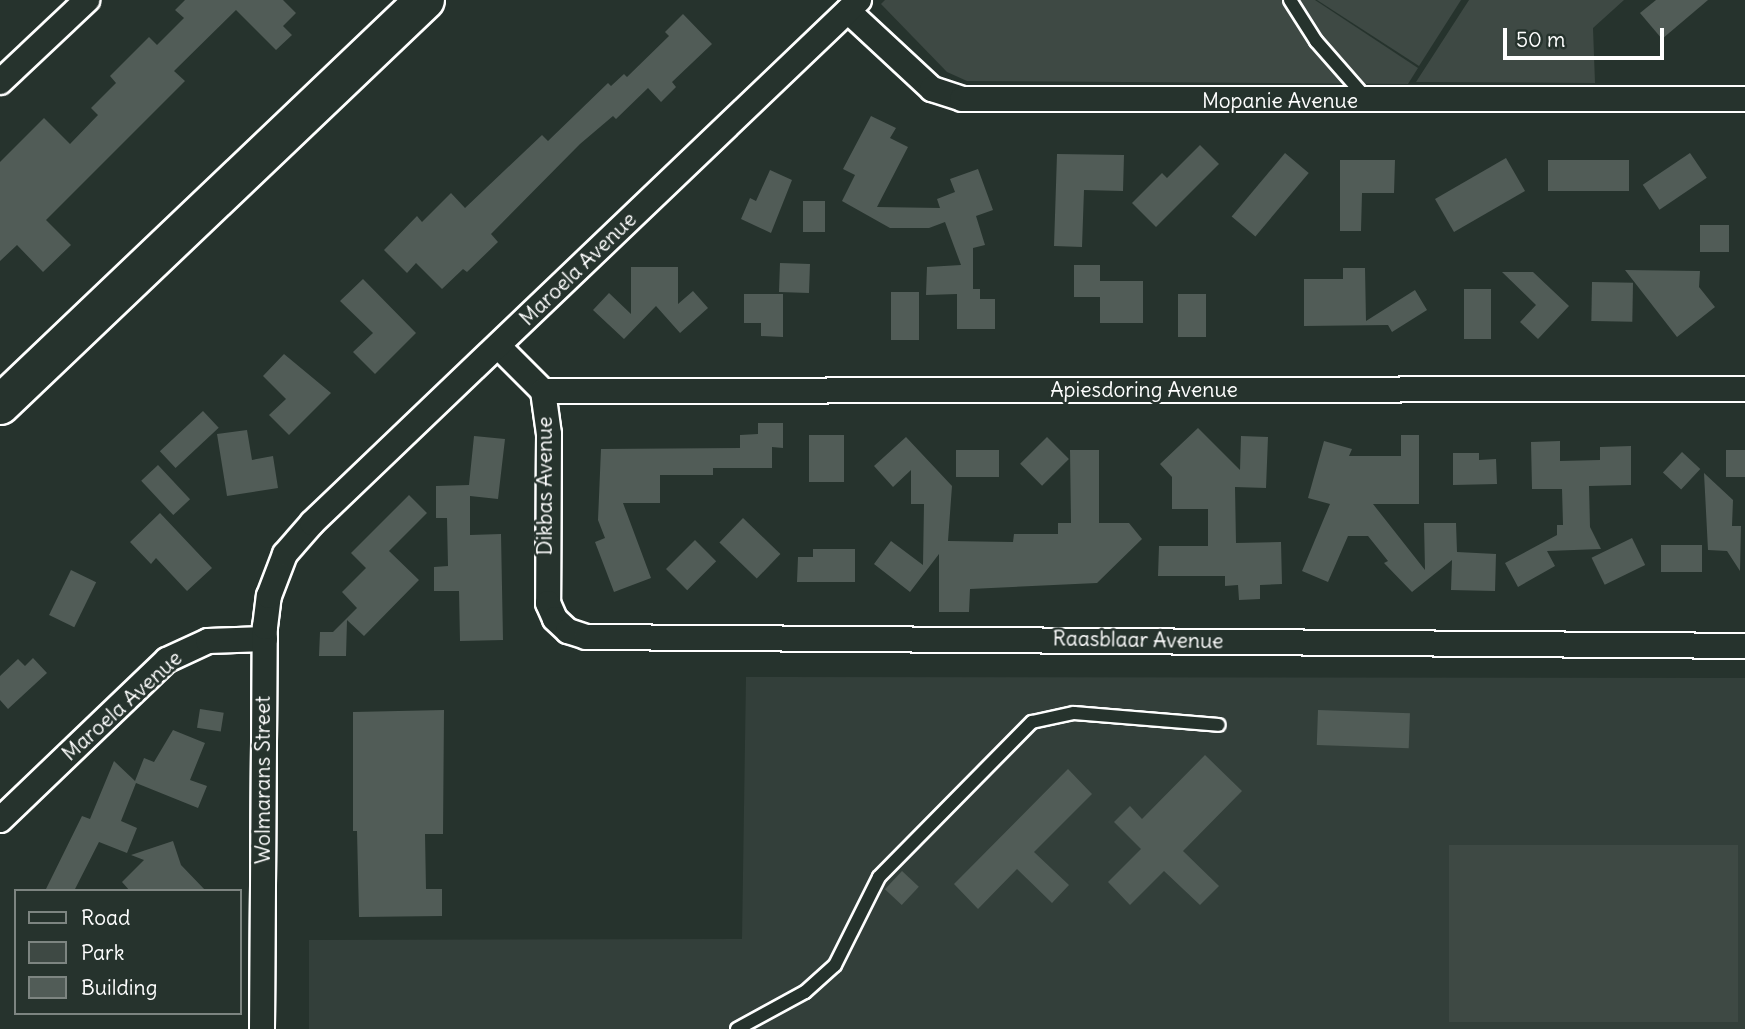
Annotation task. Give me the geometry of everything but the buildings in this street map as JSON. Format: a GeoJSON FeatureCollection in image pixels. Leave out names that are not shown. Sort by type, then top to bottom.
{"type":"FeatureCollection","features":[{"type":"Feature","properties":{"kind":"highway"},"geometry":{"type":"LineString","coordinates":[[0,405],[425,0]]}},
{"type":"Feature","properties":{"kind":"street"},"geometry":{"type":"LineString","coordinates":[[0,82],[87,0]]}},
{"type":"Feature","properties":{"kind":"street","name":"Mopanie Avenue"},"geometry":{"type":"LineString","coordinates":[[854,6],[932,89],[962,99],[1745,99]]}},
{"type":"Feature","properties":{"kind":"street","name":"Maroela Avenue"},"geometry":{"type":"LineString","coordinates":[[296,538],[854,6]]}},
{"type":"Feature","properties":{"kind":"street","name":"Dikbas Avenue"},"geometry":{"type":"LineString","coordinates":[[498,346],[542,391],[548,434],[548,603]]}},
{"type":"Feature","properties":{"kind":"street","name":"Apiesdoring Avenue"},"geometry":{"type":"LineString","coordinates":[[542,391],[1745,389]]}},
{"type":"Feature","properties":{"kind":"street","name":"Wolmarans Street"},"geometry":{"type":"LineString","coordinates":[[261,1029],[265,639],[277,570],[296,538]]}},
{"type":"Feature","properties":{"kind":"street","name":"Raasblaar Avenue"},"geometry":{"type":"LineString","coordinates":[[548,603],[562,625],[586,637],[1745,646]]}},
{"type":"Feature","properties":{"kind":"street","name":"Maroela Avenue"},"geometry":{"type":"LineString","coordinates":[[0,820],[167,660],[208,641],[265,639]]}},
{"type":"Feature","properties":{"kind":"lane"},"geometry":{"type":"LineString","coordinates":[[1290,0],[1316,41],[1368,101]]}},
{"type":"Feature","properties":{"kind":"lane"},"geometry":{"type":"LineString","coordinates":[[737,1029],[805,992],[835,965],[879,877],[1032,722],[1074,712],[1219,725]]}},
{"type":"Feature","properties":{"kind":"shaded area"},"geometry":{"type":"Polygon","coordinates":[[[746,677],[1745,678],[1745,1029],[309,1029],[309,940],[742,939],[746,677]]]}},
{"type":"Feature","properties":{"kind":"green space"},"geometry":{"type":"Polygon","coordinates":[[[885,0],[1315,0],[1418,68],[1408,84],[967,81],[947,72],[881,4],[885,0]]]}},
{"type":"Feature","properties":{"kind":"green space"},"geometry":{"type":"Polygon","coordinates":[[[1317,0],[1461,0],[1419,66],[1317,0]]]}},
{"type":"Feature","properties":{"kind":"green space"},"geometry":{"type":"Polygon","coordinates":[[[1469,0],[1624,0],[1593,28],[1595,83],[1416,82],[1469,0]]]}},
{"type":"Feature","properties":{"kind":"green space"},"geometry":{"type":"Polygon","coordinates":[[[1449,845],[1738,845],[1738,1022],[1449,1022],[1449,845]]]}}]}
